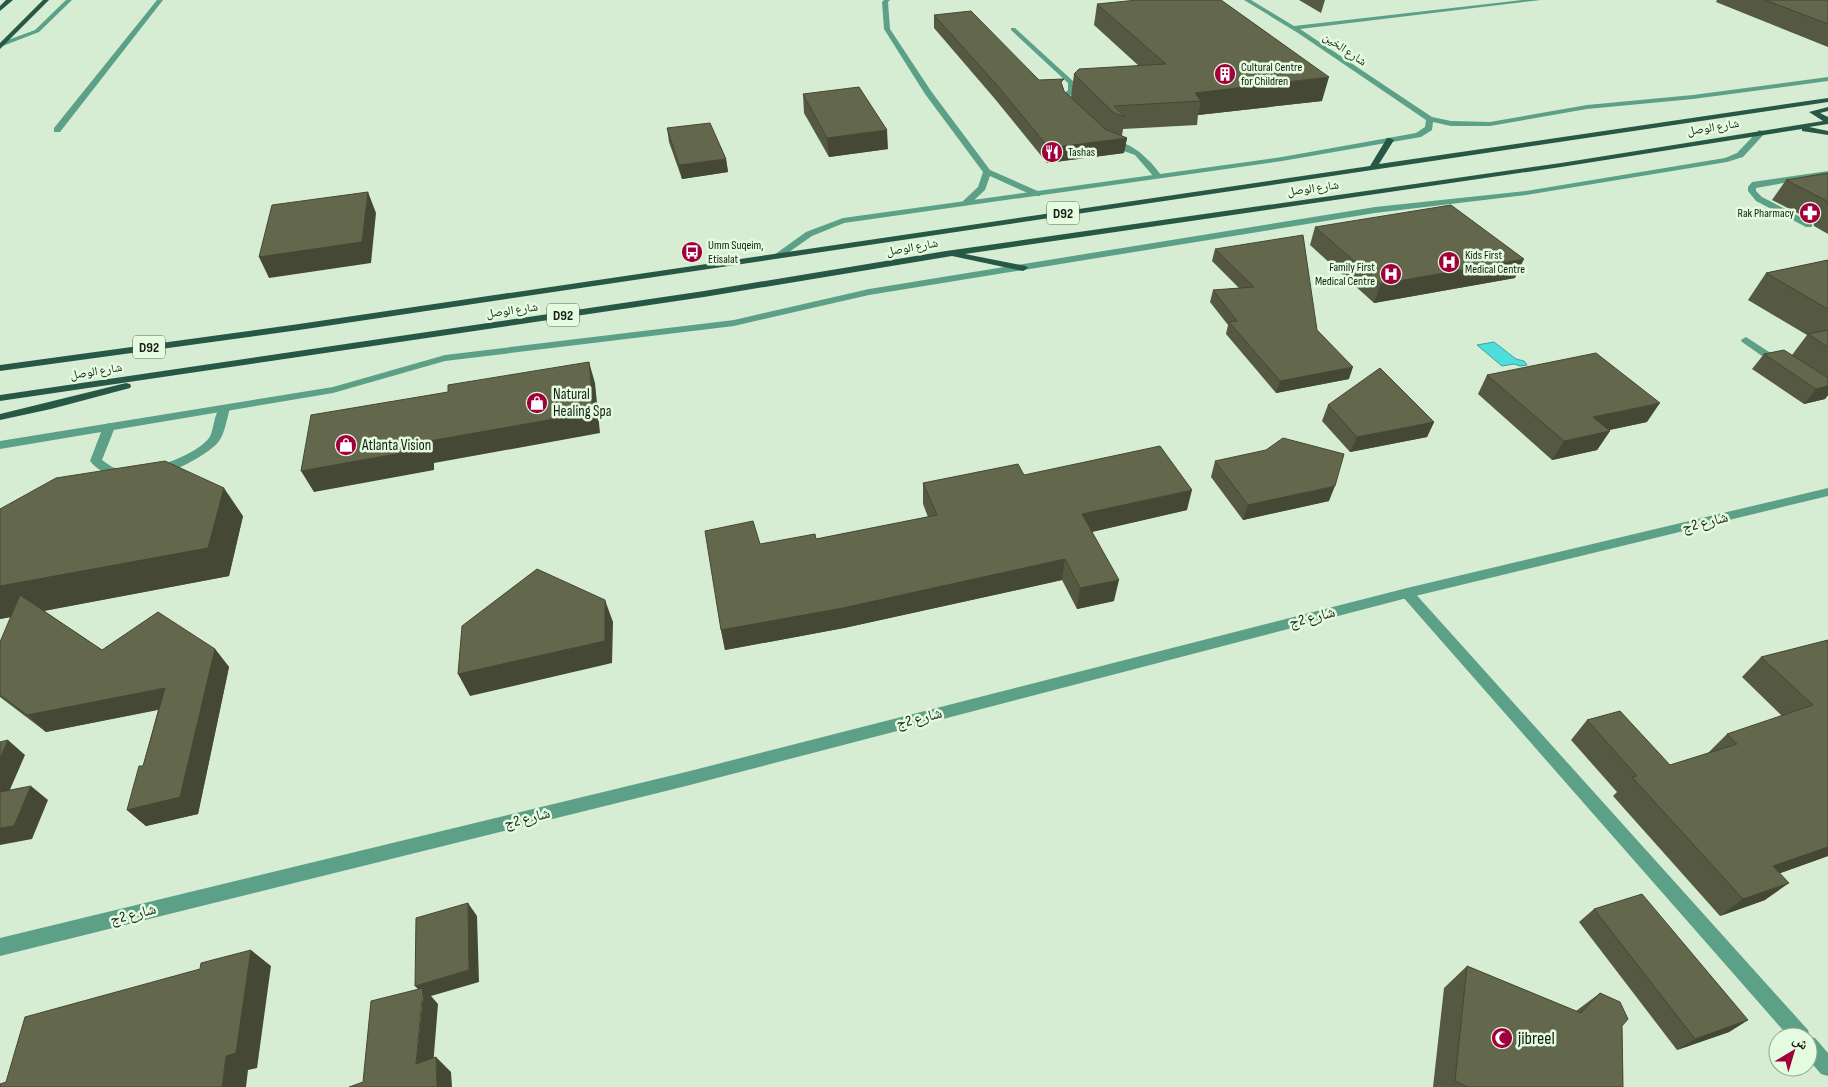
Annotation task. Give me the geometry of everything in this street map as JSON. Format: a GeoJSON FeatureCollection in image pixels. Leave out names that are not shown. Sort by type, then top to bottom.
{"type":"FeatureCollection","features":[{"type":"Feature","properties":{"kind":"main road"},"geometry":{"type":"LineString","coordinates":[[0,9],[10,0]]}},
{"type":"Feature","properties":{"kind":"main road"},"geometry":{"type":"LineString","coordinates":[[1,46],[46,0]]}},
{"type":"Feature","properties":{"kind":"main road","name":"شارع الوصل"},"geometry":{"type":"LineString","coordinates":[[0,368],[299,327],[1828,100]]}},
{"type":"Feature","properties":{"kind":"main road"},"geometry":{"type":"LineString","coordinates":[[1828,109],[1813,112],[1828,121]]}},
{"type":"Feature","properties":{"kind":"main road","name":"شارع الوصل"},"geometry":{"type":"LineString","coordinates":[[0,398],[704,294],[946,254],[1561,164],[1828,121]]}},
{"type":"Feature","properties":{"kind":"main road"},"geometry":{"type":"LineString","coordinates":[[1790,127],[1828,133]]}},
{"type":"Feature","properties":{"kind":"main road"},"geometry":{"type":"LineString","coordinates":[[1374,166],[1390,140]]}},
{"type":"Feature","properties":{"kind":"main road"},"geometry":{"type":"LineString","coordinates":[[946,254],[1023,268]]}},
{"type":"Feature","properties":{"kind":"main road"},"geometry":{"type":"LineString","coordinates":[[0,417],[51,406],[179,371]]}},
{"type":"Feature","properties":{"kind":"street"},"geometry":{"type":"LineString","coordinates":[[1,46],[37,31],[69,0]]}},
{"type":"Feature","properties":{"kind":"street"},"geometry":{"type":"LineString","coordinates":[[57,130],[160,0]]}},
{"type":"Feature","properties":{"kind":"street"},"geometry":{"type":"LineString","coordinates":[[887,0],[887,29],[928,92],[987,172],[1037,194]]}},
{"type":"Feature","properties":{"kind":"street","name":"شارع الخين"},"geometry":{"type":"LineString","coordinates":[[1248,0],[1430,119]]}},
{"type":"Feature","properties":{"kind":"street"},"geometry":{"type":"LineString","coordinates":[[1293,28],[1538,0]]}},
{"type":"Feature","properties":{"kind":"street"},"geometry":{"type":"LineString","coordinates":[[1013,29],[1071,82],[1073,87],[1066,94],[1065,99],[1080,115]]}},
{"type":"Feature","properties":{"kind":"street"},"geometry":{"type":"LineString","coordinates":[[779,255],[794,242],[826,226],[843,222],[1282,158],[1418,136],[1425,132],[1431,124],[1430,119],[1461,125],[1493,125],[1585,107],[1721,94],[1828,79]]}},
{"type":"Feature","properties":{"kind":"street"},"geometry":{"type":"LineString","coordinates":[[0,445],[333,390],[366,382],[411,366],[445,358],[734,323],[855,294],[1375,210],[1518,194],[1727,160],[1745,151],[1762,132]]}},
{"type":"Feature","properties":{"kind":"street"},"geometry":{"type":"LineString","coordinates":[[1106,140],[1138,153],[1157,175]]}},
{"type":"Feature","properties":{"kind":"street"},"geometry":{"type":"LineString","coordinates":[[966,204],[982,188],[987,172]]}},
{"type":"Feature","properties":{"kind":"street"},"geometry":{"type":"LineString","coordinates":[[1808,226],[1759,199],[1752,191],[1752,187],[1756,184],[1828,172]]}},
{"type":"Feature","properties":{"kind":"street"},"geometry":{"type":"LineString","coordinates":[[1746,340],[1787,368]]}},
{"type":"Feature","properties":{"kind":"street"},"geometry":{"type":"LineString","coordinates":[[148,472],[174,466],[203,449],[214,440],[225,408]]}},
{"type":"Feature","properties":{"kind":"street"},"geometry":{"type":"LineString","coordinates":[[109,427],[96,461],[102,468],[111,472],[132,474]]}},
{"type":"Feature","properties":{"kind":"street","name":"شارع 2ج"},"geometry":{"type":"LineString","coordinates":[[5,946],[695,776],[1407,593],[1828,492]]}},
{"type":"Feature","properties":{"kind":"street"},"geometry":{"type":"LineString","coordinates":[[1407,593],[1792,1027]]}},
{"type":"Feature","properties":{"kind":"street"},"geometry":{"type":"LineString","coordinates":[[1818,1056],[1828,1067]]}},
{"type":"Feature","properties":{"kind":"water"},"geometry":{"type":"Polygon","coordinates":[[[1494,342],[1516,359],[1524,361],[1527,365],[1520,366],[1514,364],[1502,366],[1477,345],[1494,342]]]}},
{"type":"Feature","properties":{"kind":"building"},"geometry":{"type":"Polygon","coordinates":[[[1137,0],[1221,0],[1329,77],[1195,93],[1201,101],[1114,106],[1125,117],[1114,113],[1074,74],[1079,69],[1166,64],[1097,4],[1137,0]]]}},
{"type":"Feature","properties":{"kind":"building"},"geometry":{"type":"Polygon","coordinates":[[[1765,0],[1828,0],[1828,24],[1765,0]]]}},
{"type":"Feature","properties":{"kind":"building"},"geometry":{"type":"Polygon","coordinates":[[[971,11],[1039,80],[1064,79],[1061,82],[1064,91],[1105,129],[1127,138],[1049,148],[996,84],[934,15],[971,11]]]}},
{"type":"Feature","properties":{"kind":"building"},"geometry":{"type":"Polygon","coordinates":[[[859,87],[887,130],[827,138],[803,94],[859,87]]]}},
{"type":"Feature","properties":{"kind":"building"},"geometry":{"type":"Polygon","coordinates":[[[710,123],[726,159],[679,165],[667,128],[710,123]]]}},
{"type":"Feature","properties":{"kind":"building"},"geometry":{"type":"Polygon","coordinates":[[[1828,173],[1828,205],[1827,201],[1786,180],[1828,173]]]}},
{"type":"Feature","properties":{"kind":"building"},"geometry":{"type":"Polygon","coordinates":[[[368,192],[362,242],[259,257],[272,205],[368,192]]]}},
{"type":"Feature","properties":{"kind":"building"},"geometry":{"type":"Polygon","coordinates":[[[1451,205],[1524,259],[1381,284],[1315,227],[1451,205]]]}},
{"type":"Feature","properties":{"kind":"building"},"geometry":{"type":"Polygon","coordinates":[[[1303,235],[1317,330],[1353,367],[1280,381],[1229,322],[1237,321],[1213,290],[1254,287],[1215,249],[1303,235]]]}},
{"type":"Feature","properties":{"kind":"building"},"geometry":{"type":"Polygon","coordinates":[[[1828,260],[1828,309],[1766,273],[1828,260]]]}},
{"type":"Feature","properties":{"kind":"building"},"geometry":{"type":"Polygon","coordinates":[[[1828,330],[1828,347],[1808,334],[1828,330]]]}},
{"type":"Feature","properties":{"kind":"building"},"geometry":{"type":"Polygon","coordinates":[[[1784,350],[1828,378],[1828,386],[1816,389],[1764,354],[1784,350]]]}},
{"type":"Feature","properties":{"kind":"building"},"geometry":{"type":"Polygon","coordinates":[[[1596,353],[1660,403],[1593,417],[1610,431],[1564,441],[1487,375],[1596,353]]]}},
{"type":"Feature","properties":{"kind":"building"},"geometry":{"type":"Polygon","coordinates":[[[589,362],[594,412],[424,442],[424,449],[301,471],[311,415],[448,392],[448,385],[589,362]]]}},
{"type":"Feature","properties":{"kind":"building"},"geometry":{"type":"Polygon","coordinates":[[[1380,368],[1434,422],[1357,437],[1328,405],[1380,368]]]}},
{"type":"Feature","properties":{"kind":"building"},"geometry":{"type":"Polygon","coordinates":[[[1283,438],[1344,454],[1335,486],[1248,505],[1215,461],[1266,450],[1283,438]]]}},
{"type":"Feature","properties":{"kind":"building"},"geometry":{"type":"Polygon","coordinates":[[[1160,446],[1192,490],[1082,514],[1119,580],[1080,588],[1065,559],[843,608],[721,630],[705,531],[753,521],[760,544],[815,534],[816,539],[937,515],[923,483],[1018,464],[1024,475],[1160,446]]]}},
{"type":"Feature","properties":{"kind":"building"},"geometry":{"type":"Polygon","coordinates":[[[165,461],[224,488],[208,548],[0,586],[0,509],[56,478],[165,461]]]}},
{"type":"Feature","properties":{"kind":"building"},"geometry":{"type":"Polygon","coordinates":[[[537,569],[605,600],[605,641],[458,674],[462,626],[537,569]]]}},
{"type":"Feature","properties":{"kind":"building"},"geometry":{"type":"Polygon","coordinates":[[[20,595],[102,650],[158,612],[215,649],[180,797],[127,810],[139,766],[143,766],[165,688],[27,715],[0,695],[0,642],[20,595]]]}},
{"type":"Feature","properties":{"kind":"building"},"geometry":{"type":"Polygon","coordinates":[[[1828,640],[1828,847],[1773,866],[1789,883],[1743,899],[1632,777],[1637,776],[1587,720],[1620,711],[1670,765],[1737,744],[1727,734],[1813,705],[1761,657],[1828,640]]]}},
{"type":"Feature","properties":{"kind":"building"},"geometry":{"type":"Polygon","coordinates":[[[8,740],[0,758],[0,742],[8,740]]]}},
{"type":"Feature","properties":{"kind":"building"},"geometry":{"type":"Polygon","coordinates":[[[31,786],[14,826],[0,828],[0,792],[31,786]]]}},
{"type":"Feature","properties":{"kind":"building"},"geometry":{"type":"Polygon","coordinates":[[[1642,894],[1748,1020],[1695,1039],[1594,909],[1642,894]]]}},
{"type":"Feature","properties":{"kind":"building"},"geometry":{"type":"Polygon","coordinates":[[[468,903],[469,970],[415,986],[416,918],[468,903]]]}},
{"type":"Feature","properties":{"kind":"building"},"geometry":{"type":"Polygon","coordinates":[[[251,950],[236,1053],[226,1056],[222,1087],[0,1087],[0,1084],[6,1082],[25,1017],[200,969],[201,963],[251,950]]]}},
{"type":"Feature","properties":{"kind":"building"},"geometry":{"type":"Polygon","coordinates":[[[1467,966],[1581,1013],[1600,993],[1620,1002],[1628,1019],[1622,1026],[1623,1087],[1468,1087],[1455,1081],[1467,966]]]}},
{"type":"Feature","properties":{"kind":"building"},"geometry":{"type":"Polygon","coordinates":[[[423,988],[416,1064],[436,1057],[437,1087],[349,1087],[363,1082],[371,1001],[423,988]]]}},
{"type":"Feature","properties":{"kind":"place","name":"Cultural Centre for Children"},"geometry":{"type":"Point","coordinates":[1225,74]}},
{"type":"Feature","properties":{"kind":"place","name":"Tashas"},"geometry":{"type":"Point","coordinates":[1052,152]}},
{"type":"Feature","properties":{"kind":"place","name":"Rak Pharmacy"},"geometry":{"type":"Point","coordinates":[1810,213]}},
{"type":"Feature","properties":{"kind":"place","name":"Umm Suqeim, Etisalat"},"geometry":{"type":"Point","coordinates":[692,252]}},
{"type":"Feature","properties":{"kind":"place","name":"Kids First Medical Centre"},"geometry":{"type":"Point","coordinates":[1449,262]}},
{"type":"Feature","properties":{"kind":"place","name":"Family First Medical Centre"},"geometry":{"type":"Point","coordinates":[1391,274]}},
{"type":"Feature","properties":{"kind":"place","name":"Natural Healing Spa"},"geometry":{"type":"Point","coordinates":[537,403]}},
{"type":"Feature","properties":{"kind":"place","name":"Atlanta Vision"},"geometry":{"type":"Point","coordinates":[346,445]}},
{"type":"Feature","properties":{"kind":"place","name":"jibreel"},"geometry":{"type":"Point","coordinates":[1502,1038]}}]}
